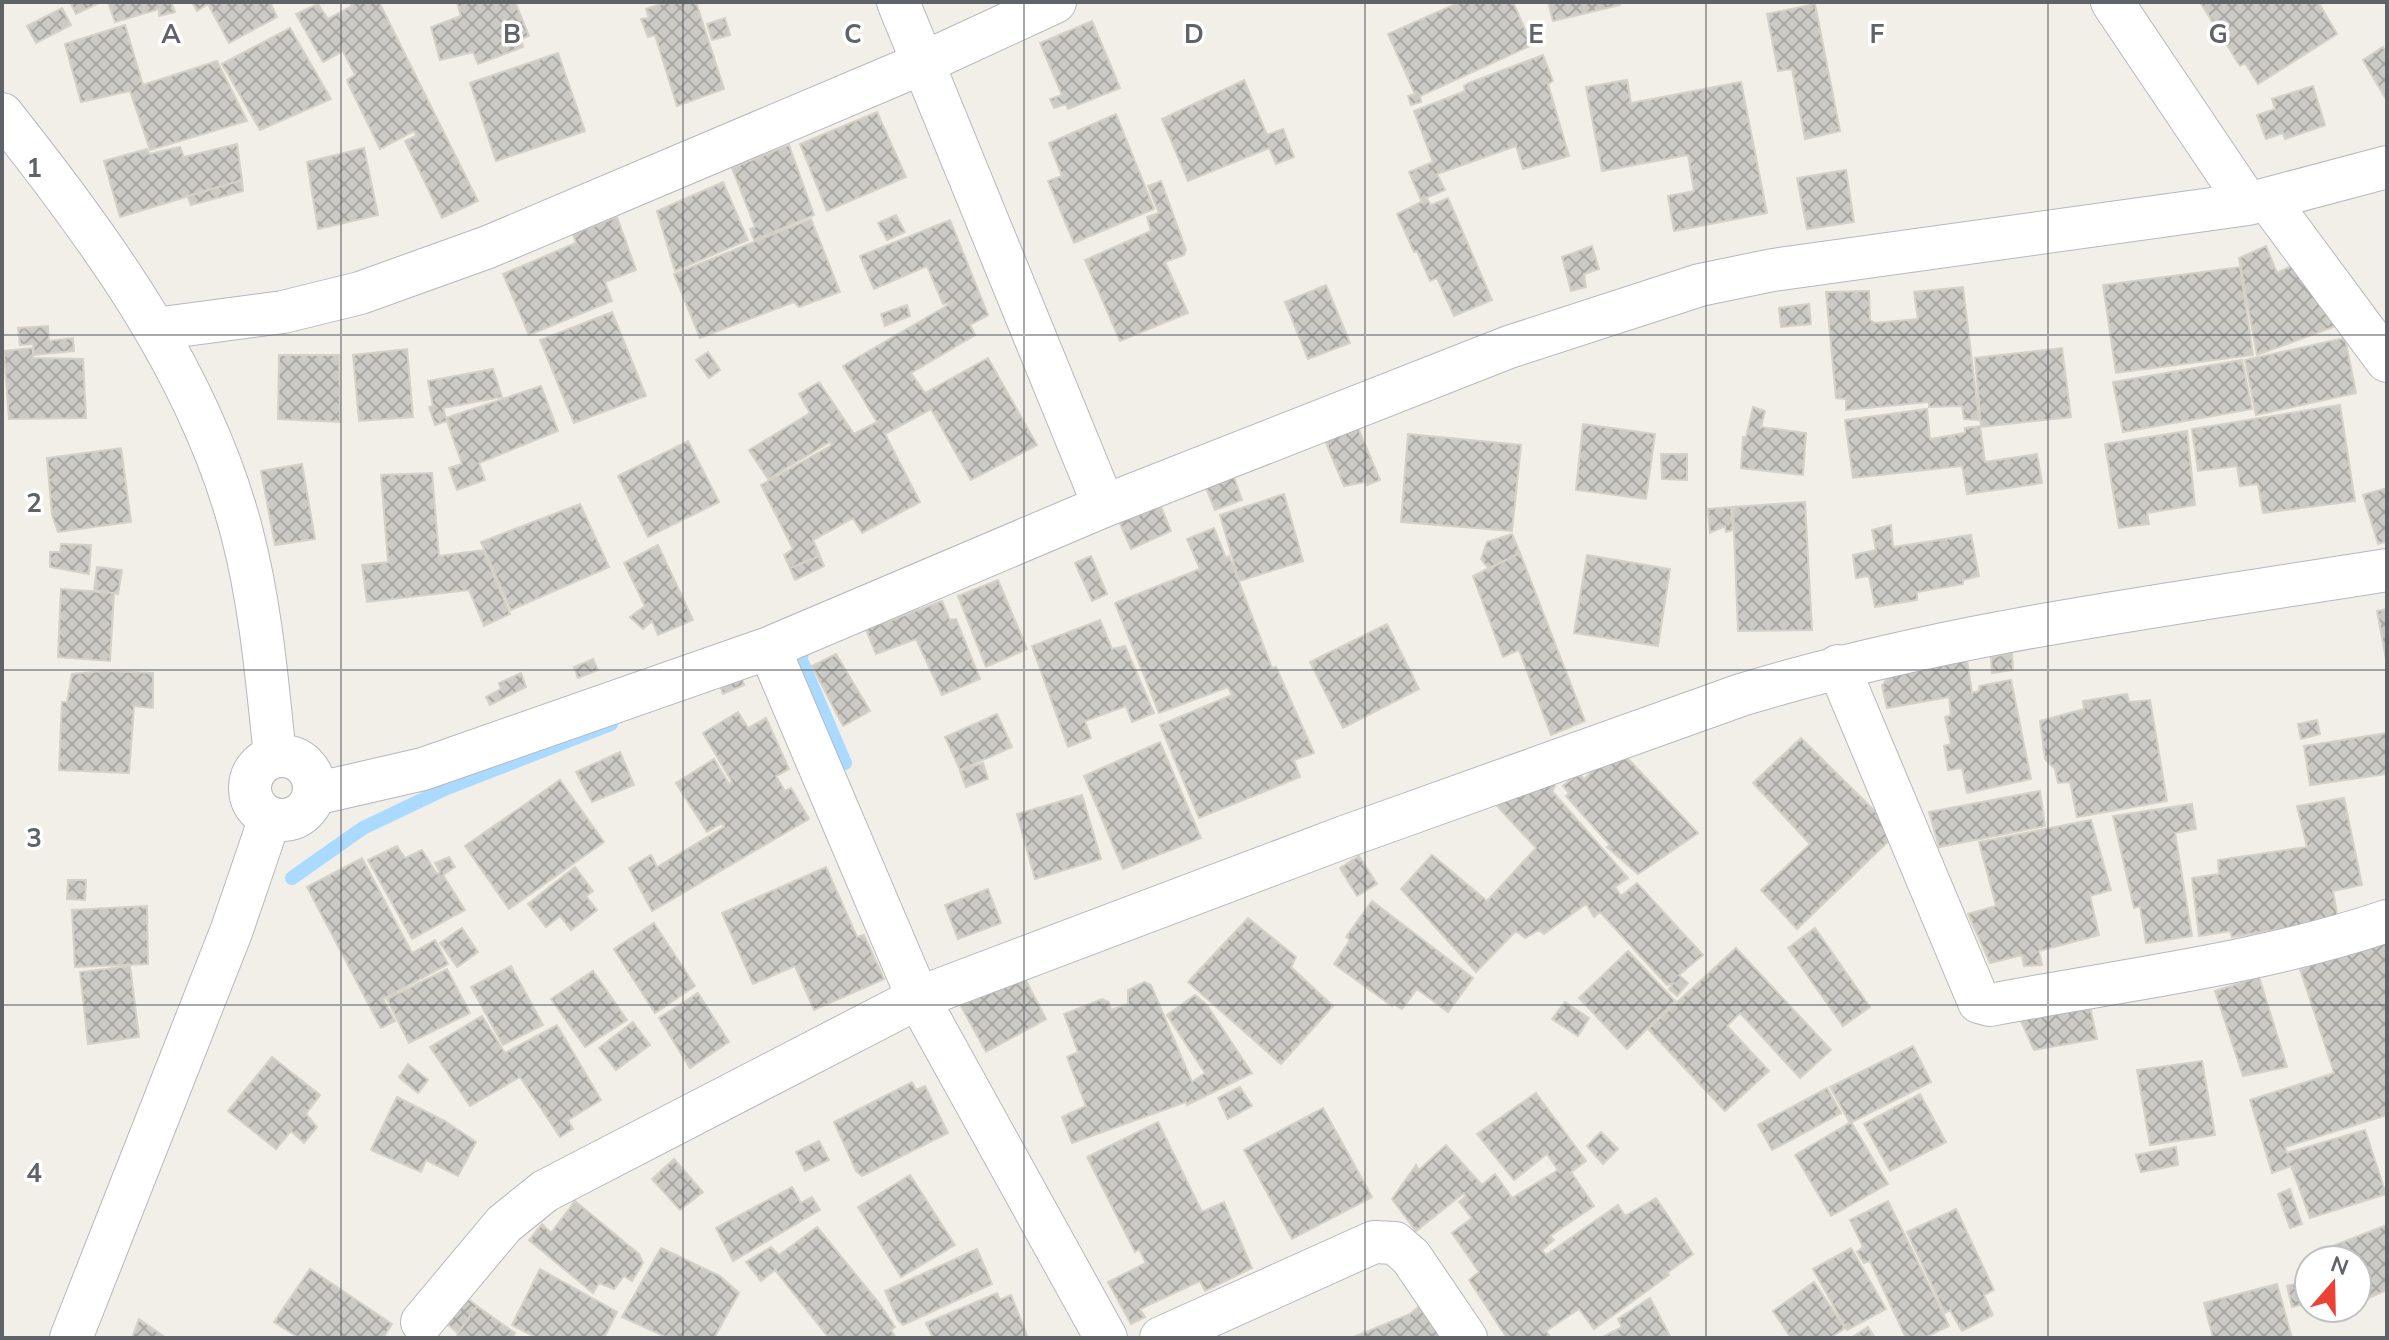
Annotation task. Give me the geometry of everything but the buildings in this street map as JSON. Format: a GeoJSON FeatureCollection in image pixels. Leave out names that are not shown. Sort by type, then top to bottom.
{"type":"FeatureCollection","features":[{"type":"Feature","properties":{"kind":"street"},"geometry":{"type":"LineString","coordinates":[[898,2],[1104,506]]}},
{"type":"Feature","properties":{"kind":"street"},"geometry":{"type":"LineString","coordinates":[[155,329],[283,312],[360,293],[488,247],[923,63],[1055,2]]}},
{"type":"Feature","properties":{"kind":"street"},"geometry":{"type":"LineString","coordinates":[[2112,2],[2258,202],[2387,361]]}},
{"type":"Feature","properties":{"kind":"street"},"geometry":{"type":"LineString","coordinates":[[2,114],[155,329],[183,377],[242,531],[259,611],[275,756]]}},
{"type":"Feature","properties":{"kind":"street"},"geometry":{"type":"LineString","coordinates":[[314,794],[423,769],[769,648],[1104,506],[1509,347],[1700,285],[1773,270],[2258,202],[2387,167]]}},
{"type":"Feature","properties":{"kind":"street"},"geometry":{"type":"LineString","coordinates":[[422,1322],[504,1224],[545,1191],[918,998],[1347,836],[1741,695],[1838,666],[1939,642],[2387,570]]}},
{"type":"Feature","properties":{"kind":"street"},"geometry":{"type":"LineString","coordinates":[[769,648],[918,998],[1106,1338]]}},
{"type":"Feature","properties":{"kind":"street"},"geometry":{"type":"LineString","coordinates":[[1838,666],[1979,1002],[1990,1005],[2276,951],[2334,939],[2387,921]]}},
{"type":"Feature","properties":{"kind":"street"},"geometry":{"type":"LineString","coordinates":[[285,755],[304,764],[315,782],[314,794],[303,814],[293,819],[270,818],[253,802],[250,791],[256,769],[275,756],[285,755]]}},
{"type":"Feature","properties":{"kind":"street"},"geometry":{"type":"LineString","coordinates":[[71,1338],[231,932],[270,818]]}},
{"type":"Feature","properties":{"kind":"street"},"geometry":{"type":"LineString","coordinates":[[1161,1338],[1374,1242],[1395,1243],[1411,1257],[1466,1338]]}},
{"type":"Feature","properties":{"kind":"waterway"},"geometry":{"type":"LineString","coordinates":[[808,640],[802,649],[801,660],[845,763]]}},
{"type":"Feature","properties":{"kind":"waterway"},"geometry":{"type":"LineString","coordinates":[[292,878],[363,828],[447,788],[611,724]]}}]}
